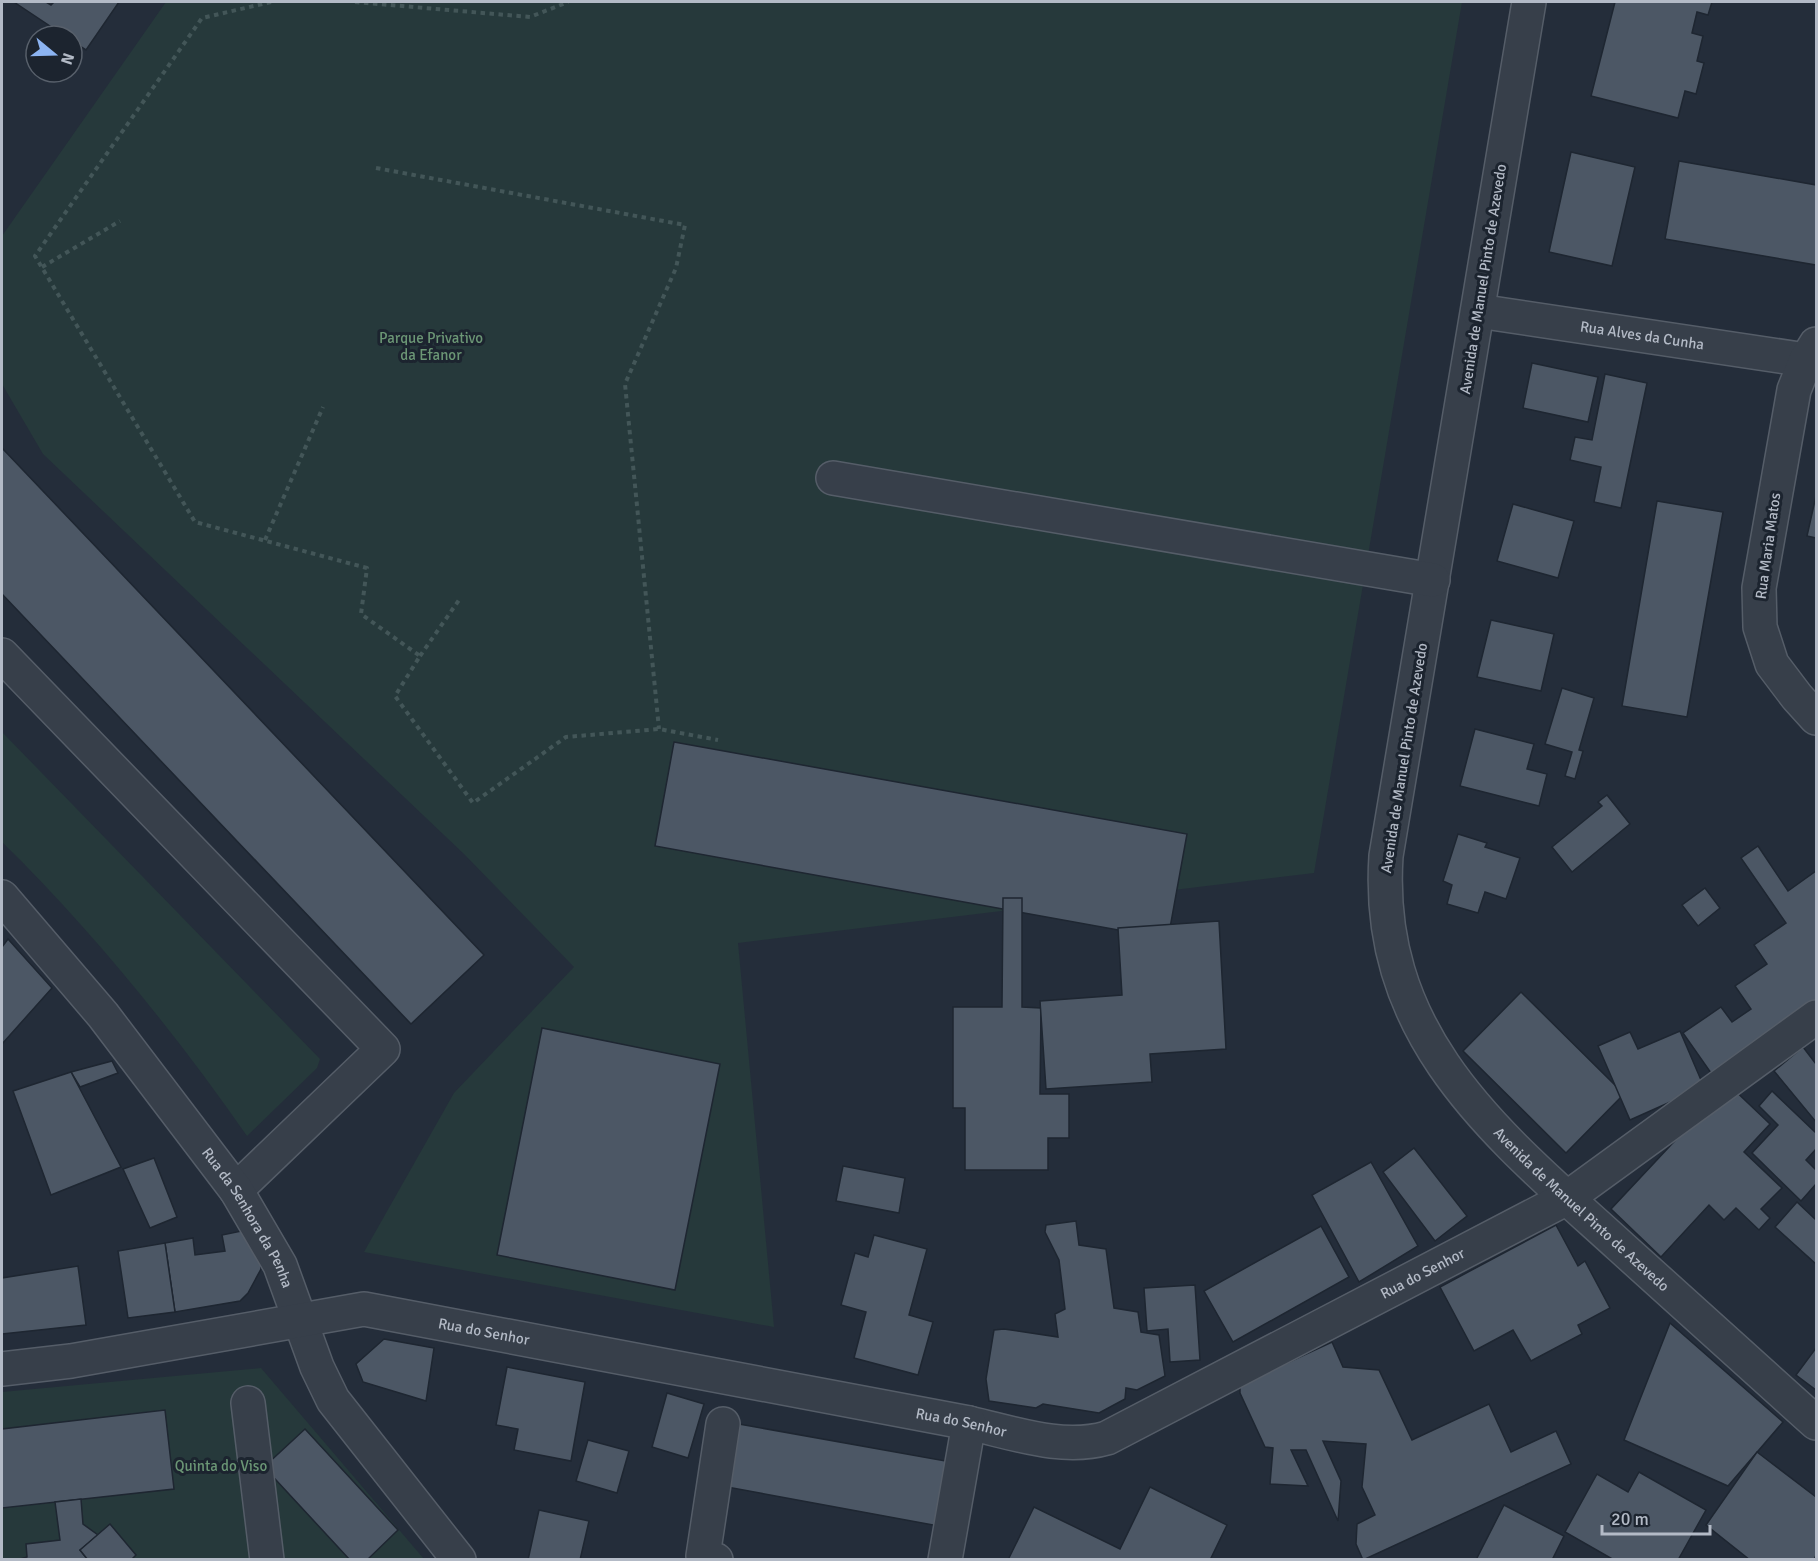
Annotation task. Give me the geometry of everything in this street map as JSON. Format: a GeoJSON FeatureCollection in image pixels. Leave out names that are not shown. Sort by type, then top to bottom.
{"type":"FeatureCollection","features":[{"type":"Feature","properties":{"kind":"street","name":"Avenida de Manuel Pinto de Azevedo"},"geometry":{"type":"LineString","coordinates":[[1529,2],[1386,856],[1383,893],[1396,972],[1415,1016],[1451,1079],[1470,1102],[1567,1198],[1816,1423]]}},
{"type":"Feature","properties":{"kind":"street","name":"Rua Alves da Cunha"},"geometry":{"type":"LineString","coordinates":[[1478,311],[1811,352]]}},
{"type":"Feature","properties":{"kind":"street","name":"Rua Maria Matos"},"geometry":{"type":"LineString","coordinates":[[1811,352],[1805,393],[1760,588],[1760,627],[1772,664],[1797,698],[1816,718]]}},
{"type":"Feature","properties":{"kind":"street"},"geometry":{"type":"LineString","coordinates":[[833,478],[1432,580]]}},
{"type":"Feature","properties":{"kind":"street"},"geometry":{"type":"LineString","coordinates":[[2,655],[383,1049],[237,1190]]}},
{"type":"Feature","properties":{"kind":"street","name":"Rua da Senhora da Penha"},"geometry":{"type":"LineString","coordinates":[[2,897],[103,1015],[237,1190],[280,1265],[317,1367],[333,1400],[459,1560]]}},
{"type":"Feature","properties":{"kind":"street","name":"Rua do Senhor"},"geometry":{"type":"LineString","coordinates":[[2,1369],[82,1359],[364,1309],[969,1423],[1068,1444],[1087,1444],[1107,1438],[1567,1198],[1816,1017]]}},
{"type":"Feature","properties":{"kind":"street"},"geometry":{"type":"LineString","coordinates":[[248,1403],[267,1560]]}},
{"type":"Feature","properties":{"kind":"street"},"geometry":{"type":"LineString","coordinates":[[945,1560],[969,1423]]}},
{"type":"Feature","properties":{"kind":"street"},"geometry":{"type":"LineString","coordinates":[[716,1560],[703,1556],[723,1424]]}},
{"type":"Feature","properties":{"kind":"path"},"geometry":{"type":"LineString","coordinates":[[271,2],[202,18],[35,256],[195,522],[367,568],[361,614],[420,656]]}},
{"type":"Feature","properties":{"kind":"path"},"geometry":{"type":"LineString","coordinates":[[355,2],[530,17],[568,2]]}},
{"type":"Feature","properties":{"kind":"path"},"geometry":{"type":"LineString","coordinates":[[376,168],[685,225],[676,268],[625,384],[659,729]]}},
{"type":"Feature","properties":{"kind":"path"},"geometry":{"type":"LineString","coordinates":[[42,267],[120,221]]}},
{"type":"Feature","properties":{"kind":"path"},"geometry":{"type":"LineString","coordinates":[[264,540],[323,407]]}},
{"type":"Feature","properties":{"kind":"path"},"geometry":{"type":"LineString","coordinates":[[459,600],[395,696],[473,803],[566,737],[659,729],[718,740]]}},
{"type":"Feature","properties":{"kind":"green space","name":"Parque Privativo da Efanor"},"geometry":{"type":"Polygon","coordinates":[[[166,2],[1462,2],[1314,873],[738,943],[774,1327],[364,1252],[454,1093],[574,967],[464,854],[43,454],[2,384],[2,236],[166,2]]]}},
{"type":"Feature","properties":{"kind":"green space"},"geometry":{"type":"Polygon","coordinates":[[[2,732],[320,1059],[317,1068],[247,1136],[191,1059],[131,983],[68,910],[2,842],[2,732]]]}},
{"type":"Feature","properties":{"kind":"green space","name":"Quinta do Viso"},"geometry":{"type":"Polygon","coordinates":[[[261,1368],[424,1559],[2,1560],[2,1392],[261,1368]]]}},
{"type":"Feature","properties":{"kind":"building"},"geometry":{"type":"Polygon","coordinates":[[[14,2],[46,2],[51,5],[54,2],[119,2],[86,50],[84,49],[84,24],[47,24],[14,2]]]}},
{"type":"Feature","properties":{"kind":"building"},"geometry":{"type":"Polygon","coordinates":[[[1615,2],[1712,2],[1708,15],[1697,12],[1692,33],[1703,36],[1697,61],[1704,63],[1696,94],[1685,91],[1678,118],[1591,96],[1615,2]]]}},
{"type":"Feature","properties":{"kind":"building"},"geometry":{"type":"Polygon","coordinates":[[[1571,152],[1635,167],[1612,266],[1549,252],[1571,152]]]}},
{"type":"Feature","properties":{"kind":"building"},"geometry":{"type":"Polygon","coordinates":[[[1679,161],[1816,185],[1816,265],[1665,239],[1679,161]]]}},
{"type":"Feature","properties":{"kind":"building"},"geometry":{"type":"Polygon","coordinates":[[[1532,363],[1598,377],[1588,422],[1523,408],[1532,363]]]}},
{"type":"Feature","properties":{"kind":"building"},"geometry":{"type":"Polygon","coordinates":[[[1605,374],[1647,383],[1621,508],[1594,502],[1601,467],[1570,460],[1575,437],[1592,440],[1605,374]]]}},
{"type":"Feature","properties":{"kind":"building"},"geometry":{"type":"Polygon","coordinates":[[[2,448],[484,955],[411,1024],[2,594],[2,448]]]}},
{"type":"Feature","properties":{"kind":"building"},"geometry":{"type":"Polygon","coordinates":[[[1816,496],[1816,538],[1807,536],[1816,496]]]}},
{"type":"Feature","properties":{"kind":"building"},"geometry":{"type":"Polygon","coordinates":[[[1657,501],[1723,512],[1687,717],[1622,706],[1657,501]]]}},
{"type":"Feature","properties":{"kind":"building"},"geometry":{"type":"Polygon","coordinates":[[[1513,504],[1574,521],[1558,578],[1497,561],[1513,504]]]}},
{"type":"Feature","properties":{"kind":"building"},"geometry":{"type":"Polygon","coordinates":[[[1491,620],[1554,634],[1541,691],[1477,677],[1491,620]]]}},
{"type":"Feature","properties":{"kind":"building"},"geometry":{"type":"Polygon","coordinates":[[[1562,688],[1594,698],[1579,750],[1583,751],[1575,779],[1565,776],[1572,752],[1545,744],[1562,688]]]}},
{"type":"Feature","properties":{"kind":"building"},"geometry":{"type":"Polygon","coordinates":[[[1475,729],[1534,744],[1527,769],[1547,774],[1539,806],[1460,786],[1475,729]]]}},
{"type":"Feature","properties":{"kind":"building"},"geometry":{"type":"Polygon","coordinates":[[[674,742],[1187,834],[1168,939],[655,846],[674,742]]]}},
{"type":"Feature","properties":{"kind":"building"},"geometry":{"type":"Polygon","coordinates":[[[1607,795],[1630,824],[1572,872],[1552,847],[1602,806],[1598,802],[1607,795]]]}},
{"type":"Feature","properties":{"kind":"building"},"geometry":{"type":"Polygon","coordinates":[[[1458,834],[1487,843],[1485,847],[1520,858],[1506,899],[1485,892],[1478,913],[1447,904],[1452,885],[1443,881],[1458,834]]]}},
{"type":"Feature","properties":{"kind":"building"},"geometry":{"type":"Polygon","coordinates":[[[1758,846],[1788,891],[1816,871],[1816,1002],[1711,1073],[1683,1033],[1721,1007],[1732,1022],[1751,1009],[1735,986],[1767,964],[1754,945],[1786,923],[1741,858],[1758,846]]]}},
{"type":"Feature","properties":{"kind":"building"},"geometry":{"type":"Polygon","coordinates":[[[1705,888],[1720,908],[1698,926],[1682,905],[1705,888]]]}},
{"type":"Feature","properties":{"kind":"building"},"geometry":{"type":"Polygon","coordinates":[[[1003,898],[1022,898],[1022,1007],[1041,1008],[1040,1094],[1069,1094],[1069,1138],[1048,1138],[1048,1170],[965,1170],[965,1108],[953,1108],[953,1007],[1002,1007],[1003,898]]]}},
{"type":"Feature","properties":{"kind":"building"},"geometry":{"type":"Polygon","coordinates":[[[1219,921],[1226,1049],[1150,1054],[1152,1082],[1046,1089],[1040,1001],[1122,995],[1118,928],[1219,921]]]}},
{"type":"Feature","properties":{"kind":"building"},"geometry":{"type":"Polygon","coordinates":[[[8,939],[52,988],[2,1044],[2,947],[8,939]]]}},
{"type":"Feature","properties":{"kind":"building"},"geometry":{"type":"Polygon","coordinates":[[[1521,992],[1624,1094],[1566,1153],[1463,1051],[1521,992]]]}},
{"type":"Feature","properties":{"kind":"building"},"geometry":{"type":"Polygon","coordinates":[[[542,1028],[720,1064],[675,1290],[497,1255],[542,1028]]]}},
{"type":"Feature","properties":{"kind":"building"},"geometry":{"type":"Polygon","coordinates":[[[1680,1031],[1704,1087],[1630,1120],[1598,1046],[1630,1032],[1638,1049],[1680,1031]]]}},
{"type":"Feature","properties":{"kind":"building"},"geometry":{"type":"Polygon","coordinates":[[[1803,1047],[1816,1064],[1816,1122],[1774,1071],[1803,1047]]]}},
{"type":"Feature","properties":{"kind":"building"},"geometry":{"type":"Polygon","coordinates":[[[112,1061],[118,1073],[80,1087],[71,1072],[112,1061]]]}},
{"type":"Feature","properties":{"kind":"building"},"geometry":{"type":"Polygon","coordinates":[[[71,1072],[121,1167],[51,1195],[13,1091],[71,1072]]]}},
{"type":"Feature","properties":{"kind":"building"},"geometry":{"type":"Polygon","coordinates":[[[1728,1084],[1770,1124],[1744,1152],[1782,1188],[1761,1209],[1770,1218],[1759,1230],[1736,1208],[1724,1220],[1709,1205],[1661,1257],[1611,1209],[1728,1084]]]}},
{"type":"Feature","properties":{"kind":"building"},"geometry":{"type":"Polygon","coordinates":[[[1772,1091],[1816,1133],[1816,1149],[1806,1160],[1816,1170],[1816,1184],[1801,1201],[1752,1153],[1778,1125],[1759,1106],[1772,1091]]]}},
{"type":"Feature","properties":{"kind":"building"},"geometry":{"type":"Polygon","coordinates":[[[1414,1148],[1467,1216],[1435,1241],[1383,1172],[1414,1148]]]}},
{"type":"Feature","properties":{"kind":"building"},"geometry":{"type":"Polygon","coordinates":[[[154,1158],[177,1217],[150,1228],[123,1169],[154,1158]]]}},
{"type":"Feature","properties":{"kind":"building"},"geometry":{"type":"Polygon","coordinates":[[[1371,1162],[1418,1246],[1359,1282],[1312,1195],[1371,1162]]]}},
{"type":"Feature","properties":{"kind":"building"},"geometry":{"type":"Polygon","coordinates":[[[843,1166],[905,1178],[899,1213],[836,1201],[843,1166]]]}},
{"type":"Feature","properties":{"kind":"building"},"geometry":{"type":"Polygon","coordinates":[[[1797,1202],[1816,1220],[1816,1264],[1775,1227],[1797,1202]]]}},
{"type":"Feature","properties":{"kind":"building"},"geometry":{"type":"Polygon","coordinates":[[[1076,1221],[1079,1245],[1106,1249],[1114,1308],[1138,1312],[1141,1332],[1159,1335],[1165,1376],[1137,1390],[1126,1388],[1125,1399],[1099,1413],[1043,1404],[1036,1408],[989,1401],[986,1379],[994,1330],[1004,1329],[1058,1337],[1055,1314],[1065,1309],[1059,1260],[1045,1232],[1046,1225],[1076,1221]]]}},
{"type":"Feature","properties":{"kind":"building"},"geometry":{"type":"Polygon","coordinates":[[[1556,1225],[1578,1266],[1585,1261],[1610,1308],[1578,1325],[1582,1334],[1531,1361],[1513,1330],[1474,1351],[1440,1287],[1556,1225]]]}},
{"type":"Feature","properties":{"kind":"building"},"geometry":{"type":"Polygon","coordinates":[[[1321,1226],[1349,1277],[1233,1342],[1204,1291],[1321,1226]]]}},
{"type":"Feature","properties":{"kind":"building"},"geometry":{"type":"Polygon","coordinates":[[[251,1229],[260,1254],[261,1269],[248,1293],[240,1301],[175,1312],[165,1243],[193,1238],[195,1255],[225,1251],[222,1235],[251,1229]]]}},
{"type":"Feature","properties":{"kind":"building"},"geometry":{"type":"Polygon","coordinates":[[[874,1235],[927,1249],[909,1315],[933,1322],[918,1375],[854,1358],[866,1312],[841,1305],[855,1253],[868,1257],[874,1235]]]}},
{"type":"Feature","properties":{"kind":"building"},"geometry":{"type":"Polygon","coordinates":[[[165,1243],[175,1312],[128,1318],[118,1251],[165,1243]]]}},
{"type":"Feature","properties":{"kind":"building"},"geometry":{"type":"Polygon","coordinates":[[[78,1266],[86,1325],[2,1334],[2,1278],[78,1266]]]}},
{"type":"Feature","properties":{"kind":"building"},"geometry":{"type":"Polygon","coordinates":[[[1195,1285],[1200,1360],[1170,1362],[1168,1329],[1147,1331],[1144,1288],[1195,1285]]]}},
{"type":"Feature","properties":{"kind":"building"},"geometry":{"type":"Polygon","coordinates":[[[1670,1323],[1783,1422],[1728,1486],[1624,1440],[1670,1323]]]}},
{"type":"Feature","properties":{"kind":"building"},"geometry":{"type":"Polygon","coordinates":[[[384,1339],[434,1348],[426,1401],[363,1382],[356,1364],[384,1339]]]}},
{"type":"Feature","properties":{"kind":"building"},"geometry":{"type":"Polygon","coordinates":[[[1332,1342],[1343,1367],[1379,1370],[1412,1440],[1489,1404],[1511,1452],[1556,1431],[1571,1464],[1363,1560],[1356,1544],[1357,1524],[1375,1515],[1362,1487],[1366,1444],[1323,1441],[1341,1481],[1338,1521],[1306,1450],[1291,1450],[1308,1486],[1270,1484],[1273,1448],[1265,1447],[1240,1393],[1240,1385],[1332,1342]]]}},
{"type":"Feature","properties":{"kind":"building"},"geometry":{"type":"Polygon","coordinates":[[[1816,1348],[1816,1390],[1796,1375],[1816,1348]]]}},
{"type":"Feature","properties":{"kind":"building"},"geometry":{"type":"Polygon","coordinates":[[[507,1367],[585,1382],[571,1461],[514,1450],[518,1429],[496,1425],[507,1367]]]}},
{"type":"Feature","properties":{"kind":"building"},"geometry":{"type":"Polygon","coordinates":[[[667,1393],[704,1404],[688,1458],[652,1447],[667,1393]]]}},
{"type":"Feature","properties":{"kind":"building"},"geometry":{"type":"Polygon","coordinates":[[[165,1410],[174,1489],[2,1508],[2,1429],[165,1410]]]}},
{"type":"Feature","properties":{"kind":"building"},"geometry":{"type":"Polygon","coordinates":[[[739,1424],[957,1463],[944,1527],[727,1487],[739,1424]]]}},
{"type":"Feature","properties":{"kind":"building"},"geometry":{"type":"Polygon","coordinates":[[[305,1429],[398,1530],[367,1560],[350,1560],[264,1467],[305,1429]]]}},
{"type":"Feature","properties":{"kind":"building"},"geometry":{"type":"Polygon","coordinates":[[[588,1440],[629,1451],[617,1493],[576,1481],[588,1440]]]}},
{"type":"Feature","properties":{"kind":"building"},"geometry":{"type":"Polygon","coordinates":[[[1757,1452],[1816,1497],[1816,1555],[1814,1560],[1750,1560],[1706,1525],[1757,1452]]]}},
{"type":"Feature","properties":{"kind":"building"},"geometry":{"type":"Polygon","coordinates":[[[1639,1472],[1706,1510],[1678,1560],[1614,1560],[1565,1532],[1597,1474],[1628,1492],[1639,1472]]]}},
{"type":"Feature","properties":{"kind":"building"},"geometry":{"type":"Polygon","coordinates":[[[1150,1487],[1227,1525],[1210,1560],[1008,1560],[1034,1507],[1120,1549],[1150,1487]]]}},
{"type":"Feature","properties":{"kind":"building"},"geometry":{"type":"Polygon","coordinates":[[[81,1499],[83,1524],[98,1535],[80,1550],[88,1560],[17,1560],[27,1557],[26,1544],[60,1540],[55,1502],[81,1499]]]}},
{"type":"Feature","properties":{"kind":"building"},"geometry":{"type":"Polygon","coordinates":[[[1504,1505],[1564,1536],[1552,1560],[1476,1560],[1504,1505]]]}},
{"type":"Feature","properties":{"kind":"building"},"geometry":{"type":"Polygon","coordinates":[[[539,1510],[589,1521],[580,1560],[528,1560],[539,1510]]]}},
{"type":"Feature","properties":{"kind":"building"},"geometry":{"type":"Polygon","coordinates":[[[110,1524],[136,1555],[131,1560],[88,1560],[80,1550],[110,1524]]]}}]}
